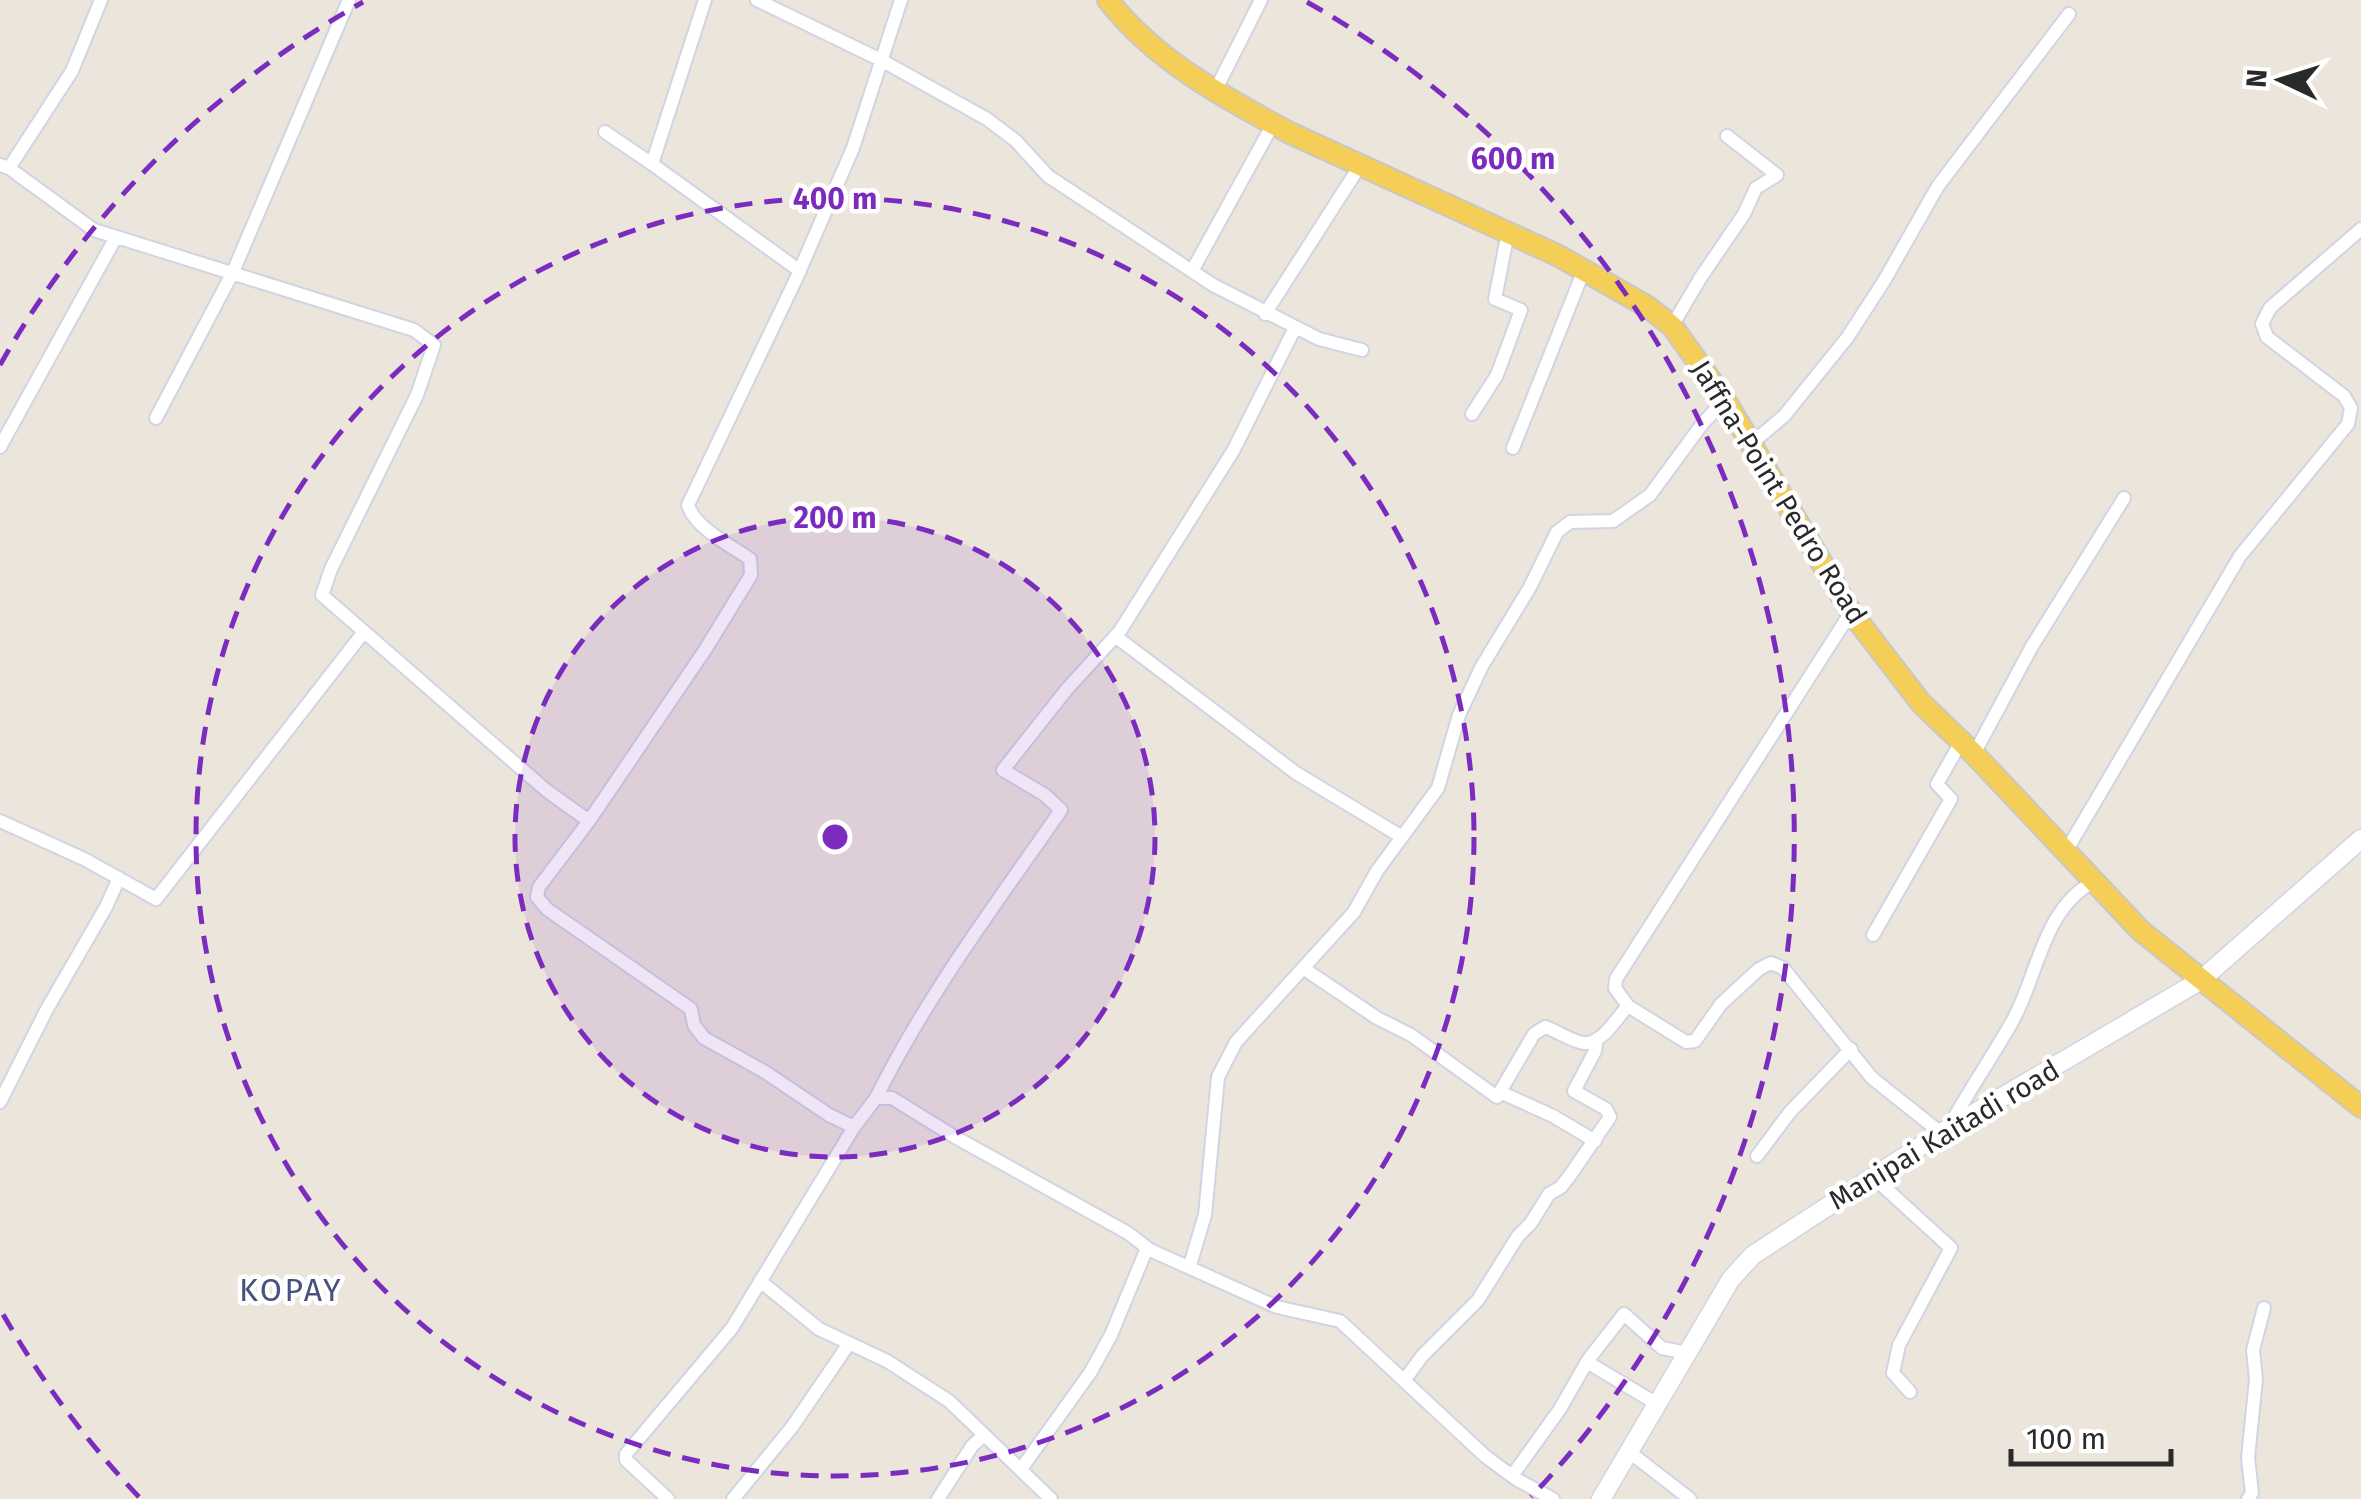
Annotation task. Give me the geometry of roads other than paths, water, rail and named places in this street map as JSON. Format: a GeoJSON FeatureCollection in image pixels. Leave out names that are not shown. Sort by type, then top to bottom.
{"type":"FeatureCollection","features":[{"type":"Feature","properties":{"kind":"main road","name":"Jaffna-Point Pedro Road"},"geometry":{"type":"LineString","coordinates":[[1108,0],[1129,27],[1157,51],[1273,124],[1584,270],[1648,307],[1672,326],[1726,400],[1852,612],[1920,703],[2142,931],[2361,1107]]}},
{"type":"Feature","properties":{"kind":"main road","name":"Manipai Kaitadi road"},"geometry":{"type":"LineString","coordinates":[[1600,1499],[1731,1279],[1753,1255],[1944,1131],[2201,980],[2361,838]]}},
{"type":"Feature","properties":{"kind":"street"},"geometry":{"type":"LineString","coordinates":[[101,0],[72,71],[5,167],[94,230],[414,330],[434,344],[417,395],[322,595],[548,791],[589,821]]}},
{"type":"Feature","properties":{"kind":"street"},"geometry":{"type":"LineString","coordinates":[[156,418],[233,272],[349,0]]}},
{"type":"Feature","properties":{"kind":"street"},"geometry":{"type":"LineString","coordinates":[[652,164],[705,0]]}},
{"type":"Feature","properties":{"kind":"street"},"geometry":{"type":"LineString","coordinates":[[757,0],[880,60],[987,119],[1016,141],[1048,176],[1264,314],[1319,339],[1362,350]]}},
{"type":"Feature","properties":{"kind":"street"},"geometry":{"type":"LineString","coordinates":[[854,1127],[704,1038],[694,1025],[690,1008],[547,909],[537,897],[539,886],[589,821],[751,575],[750,558],[712,532],[691,513],[688,505],[800,271],[853,148],[901,0]]}},
{"type":"Feature","properties":{"kind":"street"},"geometry":{"type":"LineString","coordinates":[[1216,90],[1261,0]]}},
{"type":"Feature","properties":{"kind":"street"},"geometry":{"type":"LineString","coordinates":[[1752,443],[1784,416],[1847,338],[1938,186],[2069,14]]}},
{"type":"Feature","properties":{"kind":"street"},"geometry":{"type":"LineString","coordinates":[[1192,271],[1273,124]]}},
{"type":"Feature","properties":{"kind":"street"},"geometry":{"type":"LineString","coordinates":[[605,132],[800,271]]}},
{"type":"Feature","properties":{"kind":"street"},"geometry":{"type":"LineString","coordinates":[[1672,326],[1744,214],[1756,188],[1777,175],[1727,136]]}},
{"type":"Feature","properties":{"kind":"street"},"geometry":{"type":"LineString","coordinates":[[1264,314],[1362,164]]}},
{"type":"Feature","properties":{"kind":"street"},"geometry":{"type":"LineString","coordinates":[[2065,853],[2240,556],[2348,424],[2351,408],[2344,396],[2268,337],[2262,324],[2270,308],[2361,229]]}},
{"type":"Feature","properties":{"kind":"street"},"geometry":{"type":"LineString","coordinates":[[1472,414],[1497,375],[1522,310],[1495,300],[1508,232]]}},
{"type":"Feature","properties":{"kind":"street"},"geometry":{"type":"LineString","coordinates":[[0,447],[116,237]]}},
{"type":"Feature","properties":{"kind":"street"},"geometry":{"type":"LineString","coordinates":[[1513,448],[1584,270]]}},
{"type":"Feature","properties":{"kind":"street"},"geometry":{"type":"LineString","coordinates":[[668,1499],[626,1460],[626,1454],[732,1328],[854,1127],[876,1098],[904,1042],[940,985],[1060,810],[1045,795],[1003,770],[1116,636],[1233,450],[1296,328]]}},
{"type":"Feature","properties":{"kind":"street"},"geometry":{"type":"LineString","coordinates":[[1190,1265],[1204,1215],[1218,1077],[1236,1042],[1354,912],[1377,871],[1438,788],[1459,715],[1557,532],[1570,522],[1613,521],[1650,495],[1703,423],[1726,400]]}},
{"type":"Feature","properties":{"kind":"street"},"geometry":{"type":"LineString","coordinates":[[1873,935],[1951,799],[1937,784],[1967,748],[2124,498]]}},
{"type":"Feature","properties":{"kind":"street"},"geometry":{"type":"LineString","coordinates":[[1852,612],[1616,979],[1615,988],[1628,1006],[1686,1042],[1695,1041],[1721,1004],[1771,963],[1783,968],[1872,1078],[1944,1131],[2015,1017],[2049,932],[2061,912],[2084,886],[2093,882]]}},
{"type":"Feature","properties":{"kind":"street"},"geometry":{"type":"LineString","coordinates":[[0,821],[156,899],[362,633]]}},
{"type":"Feature","properties":{"kind":"street"},"geometry":{"type":"LineString","coordinates":[[1116,636],[1296,773],[1402,836]]}},
{"type":"Feature","properties":{"kind":"street"},"geometry":{"type":"LineString","coordinates":[[0,1102],[118,878]]}},
{"type":"Feature","properties":{"kind":"street"},"geometry":{"type":"LineString","coordinates":[[1303,968],[1376,1018],[1411,1035],[1497,1097],[1534,1034],[1545,1028],[1583,1043],[1597,1039],[1628,1006]]}},
{"type":"Feature","properties":{"kind":"street"},"geometry":{"type":"LineString","coordinates":[[1404,1380],[1422,1356],[1478,1300],[1542,1204],[1561,1186],[1610,1117],[1606,1109],[1574,1090],[1595,1051],[1597,1039]]}},
{"type":"Feature","properties":{"kind":"street"},"geometry":{"type":"LineString","coordinates":[[1757,1156],[1790,1112],[1851,1048]]}},
{"type":"Feature","properties":{"kind":"street"},"geometry":{"type":"LineString","coordinates":[[1500,1092],[1553,1116],[1595,1142]]}},
{"type":"Feature","properties":{"kind":"street"},"geometry":{"type":"LineString","coordinates":[[876,1098],[892,1098],[1147,1248],[1277,1307],[1340,1322],[1512,1476],[1553,1499]]}},
{"type":"Feature","properties":{"kind":"street"},"geometry":{"type":"LineString","coordinates":[[1872,1176],[1951,1248],[1899,1345],[1892,1373],[1910,1392]]}},
{"type":"Feature","properties":{"kind":"street"},"geometry":{"type":"LineString","coordinates":[[1021,1469],[1090,1373],[1111,1335],[1147,1248]]}},
{"type":"Feature","properties":{"kind":"street"},"geometry":{"type":"LineString","coordinates":[[760,1281],[820,1329],[888,1361],[949,1401],[1051,1499]]}},
{"type":"Feature","properties":{"kind":"street"},"geometry":{"type":"LineString","coordinates":[[2248,1499],[2252,1493],[2248,1458],[2256,1380],[2253,1350],[2264,1308]]}},
{"type":"Feature","properties":{"kind":"street"},"geometry":{"type":"LineString","coordinates":[[1512,1476],[1560,1409],[1587,1362],[1624,1314],[1662,1348],[1686,1354]]}},
{"type":"Feature","properties":{"kind":"street"},"geometry":{"type":"LineString","coordinates":[[733,1499],[792,1427],[848,1345]]}},
{"type":"Feature","properties":{"kind":"street"},"geometry":{"type":"LineString","coordinates":[[1587,1362],[1656,1404]]}},
{"type":"Feature","properties":{"kind":"street"},"geometry":{"type":"LineString","coordinates":[[938,1499],[972,1446],[984,1435]]}},
{"type":"Feature","properties":{"kind":"street"},"geometry":{"type":"LineString","coordinates":[[1628,1451],[1690,1499]]}},
{"type":"Feature","properties":{"kind":"district","name":"KOPAY"},"geometry":{"type":"Point","coordinates":[291,1290]}}]}
